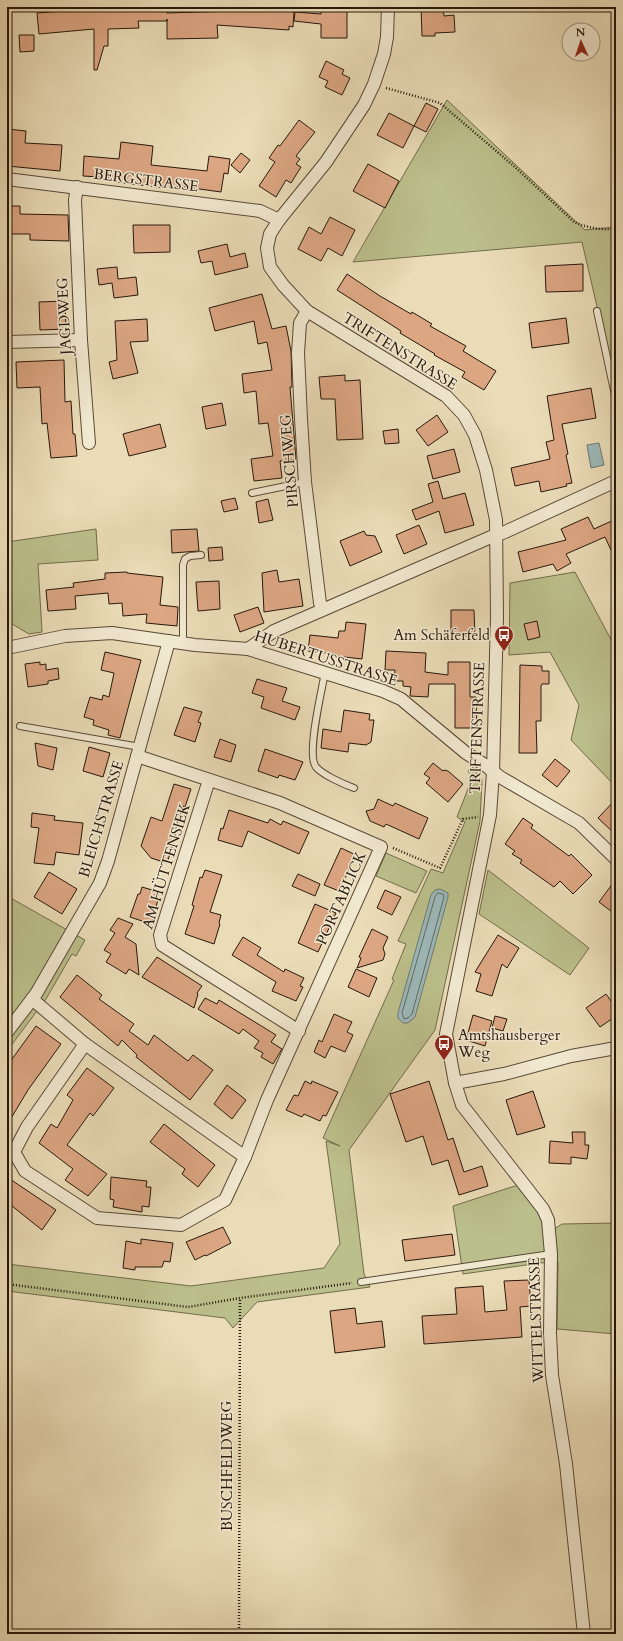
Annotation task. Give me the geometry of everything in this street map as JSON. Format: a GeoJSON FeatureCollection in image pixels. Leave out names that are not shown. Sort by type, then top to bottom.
{"type":"FeatureCollection","features":[{"type":"Feature","properties":{"kind":"street","name":"TRIFTENSTRASSE"},"geometry":{"type":"LineString","coordinates":[[388,7],[387,37],[384,54],[374,84],[364,105],[326,162],[278,220],[270,234],[267,248],[270,267],[283,285],[307,311],[446,396],[464,415],[476,436],[486,470],[492,498],[497,535],[497,617],[493,772],[490,815],[446,1034]]}},
{"type":"Feature","properties":{"kind":"street","name":"BERGSTRASSE"},"geometry":{"type":"LineString","coordinates":[[7,178],[260,210],[278,220]]}},
{"type":"Feature","properties":{"kind":"street","name":"JAGDWEG"},"geometry":{"type":"LineString","coordinates":[[77,187],[75,200],[81,340],[89,443]]}},
{"type":"Feature","properties":{"kind":"street","name":"PIRSCHWEG"},"geometry":{"type":"LineString","coordinates":[[307,311],[300,323],[298,353],[305,482],[320,603],[323,609]]}},
{"type":"Feature","properties":{"kind":"street"},"geometry":{"type":"LineString","coordinates":[[7,342],[81,340]]}},
{"type":"Feature","properties":{"kind":"street"},"geometry":{"type":"LineString","coordinates":[[248,649],[274,631],[323,609],[614,485]]}},
{"type":"Feature","properties":{"kind":"street","name":"HUBERTUSSTRASSE"},"geometry":{"type":"LineString","coordinates":[[7,648],[65,636],[104,634],[135,636],[175,642],[248,649],[325,672],[401,698],[466,753],[493,772],[579,823],[616,859]]}},
{"type":"Feature","properties":{"kind":"street","name":"BLEICHSTRASSE"},"geometry":{"type":"LineString","coordinates":[[7,1032],[32,999],[100,883],[108,861],[138,752],[175,642]]}},
{"type":"Feature","properties":{"kind":"street","name":"PORTABLICK"},"geometry":{"type":"LineString","coordinates":[[85,1044],[27,1127],[14,1152],[25,1171],[97,1218],[181,1226],[225,1200],[245,1157],[267,1100],[381,847],[280,803],[209,780],[138,752]]}},
{"type":"Feature","properties":{"kind":"street","name":"AM HÜTTENSIEK"},"geometry":{"type":"LineString","coordinates":[[209,780],[160,935],[160,940],[162,945],[299,1031]]}},
{"type":"Feature","properties":{"kind":"street"},"geometry":{"type":"LineString","coordinates":[[32,999],[85,1044],[245,1157]]}},
{"type":"Feature","properties":{"kind":"street","name":"WITTELSTRASSE"},"geometry":{"type":"LineString","coordinates":[[446,1034],[455,1083],[462,1105],[543,1209],[548,1220],[551,1254],[550,1333],[552,1375],[566,1464],[584,1634]]}},
{"type":"Feature","properties":{"kind":"street"},"geometry":{"type":"LineString","coordinates":[[455,1083],[504,1074],[571,1056],[616,1048]]}},
{"type":"Feature","properties":{"kind":"lane"},"geometry":{"type":"LineString","coordinates":[[597,311],[616,400]]}},
{"type":"Feature","properties":{"kind":"lane"},"geometry":{"type":"LineString","coordinates":[[252,492],[305,482]]}},
{"type":"Feature","properties":{"kind":"lane"},"geometry":{"type":"LineString","coordinates":[[175,642],[183,636],[183,565],[185,559],[190,556],[201,555]]}},
{"type":"Feature","properties":{"kind":"lane"},"geometry":{"type":"LineString","coordinates":[[325,672],[314,733],[312,756],[316,766],[354,788]]}},
{"type":"Feature","properties":{"kind":"lane"},"geometry":{"type":"LineString","coordinates":[[20,726],[138,752]]}},
{"type":"Feature","properties":{"kind":"lane"},"geometry":{"type":"LineString","coordinates":[[361,1282],[551,1254]]}},
{"type":"Feature","properties":{"kind":"path"},"geometry":{"type":"LineString","coordinates":[[374,84],[440,103],[515,167],[574,222],[586,227],[616,229]]}},
{"type":"Feature","properties":{"kind":"path"},"geometry":{"type":"LineString","coordinates":[[381,847],[388,846],[440,868],[463,819],[481,816]]}},
{"type":"Feature","properties":{"kind":"path"},"geometry":{"type":"LineString","coordinates":[[7,1284],[188,1308],[240,1298],[361,1282]]}},
{"type":"Feature","properties":{"kind":"path","name":"BUSCHFELDWEG"},"geometry":{"type":"LineString","coordinates":[[239,1634],[240,1298]]}},
{"type":"Feature","properties":{"kind":"green space"},"geometry":{"type":"Polygon","coordinates":[[[447,100],[585,230],[616,227],[616,388],[582,242],[353,262],[447,100]]]}},
{"type":"Feature","properties":{"kind":"green space"},"geometry":{"type":"Polygon","coordinates":[[[96,529],[98,560],[38,564],[42,632],[29,634],[7,621],[7,542],[96,529]]]}},
{"type":"Feature","properties":{"kind":"green space"},"geometry":{"type":"Polygon","coordinates":[[[575,572],[616,649],[616,787],[571,740],[579,705],[550,652],[509,655],[510,583],[575,572]]]}},
{"type":"Feature","properties":{"kind":"green space"},"geometry":{"type":"Polygon","coordinates":[[[471,765],[482,780],[480,821],[435,1030],[349,1150],[364,1274],[370,1287],[257,1302],[233,1328],[225,1318],[7,1291],[7,1264],[191,1286],[324,1268],[340,1244],[326,1141],[340,1146],[323,1138],[394,980],[392,979],[406,944],[398,941],[431,869],[443,873],[465,822],[457,817],[473,776],[468,772],[471,765]]]}},
{"type":"Feature","properties":{"kind":"green space"},"geometry":{"type":"Polygon","coordinates":[[[386,853],[427,871],[416,893],[376,876],[386,853]]]}},
{"type":"Feature","properties":{"kind":"green space"},"geometry":{"type":"Polygon","coordinates":[[[488,870],[589,948],[570,975],[479,914],[488,870]]]}},
{"type":"Feature","properties":{"kind":"green space"},"geometry":{"type":"Polygon","coordinates":[[[7,896],[85,940],[76,956],[72,954],[46,999],[7,1051],[7,896]]]}},
{"type":"Feature","properties":{"kind":"green space"},"geometry":{"type":"Polygon","coordinates":[[[518,1185],[544,1217],[553,1216],[554,1229],[562,1224],[616,1223],[616,1334],[557,1329],[558,1262],[540,1263],[463,1274],[453,1206],[518,1185]]]}},
{"type":"Feature","properties":{"kind":"water"},"geometry":{"type":"Polygon","coordinates":[[[599,443],[604,465],[591,468],[587,445],[599,443]]]}},
{"type":"Feature","properties":{"kind":"water"},"geometry":{"type":"Polygon","coordinates":[[[440,889],[448,893],[448,897],[415,1017],[408,1023],[403,1023],[398,1018],[398,1013],[431,895],[435,890],[440,889]]]}},
{"type":"Feature","properties":{"kind":"building"},"geometry":{"type":"Polygon","coordinates":[[[113,7],[167,7],[167,13],[233,11],[233,7],[290,11],[294,12],[293,27],[289,26],[289,30],[217,25],[218,38],[167,39],[167,21],[138,21],[139,28],[108,29],[108,46],[104,46],[97,70],[94,70],[94,29],[39,34],[37,13],[113,7]]]}},
{"type":"Feature","properties":{"kind":"building"},"geometry":{"type":"Polygon","coordinates":[[[421,7],[443,7],[444,16],[454,15],[455,32],[435,33],[435,36],[422,36],[421,7]]]}},
{"type":"Feature","properties":{"kind":"building"},"geometry":{"type":"Polygon","coordinates":[[[321,11],[347,11],[347,38],[321,38],[321,24],[294,21],[295,12],[321,14],[321,11]]]}},
{"type":"Feature","properties":{"kind":"building"},"geometry":{"type":"Polygon","coordinates":[[[19,35],[34,35],[34,51],[20,52],[19,35]]]}},
{"type":"Feature","properties":{"kind":"building"},"geometry":{"type":"Polygon","coordinates":[[[326,61],[344,70],[342,74],[350,78],[342,95],[325,87],[328,81],[319,77],[326,61]]]}},
{"type":"Feature","properties":{"kind":"building"},"geometry":{"type":"Polygon","coordinates":[[[426,103],[438,109],[426,132],[414,126],[426,103]]]}},
{"type":"Feature","properties":{"kind":"building"},"geometry":{"type":"Polygon","coordinates":[[[389,113],[414,126],[403,148],[377,135],[389,113]]]}},
{"type":"Feature","properties":{"kind":"building"},"geometry":{"type":"Polygon","coordinates":[[[299,120],[315,132],[296,156],[300,159],[296,164],[301,167],[291,183],[286,180],[276,197],[259,186],[275,162],[269,158],[299,120]]]}},
{"type":"Feature","properties":{"kind":"building"},"geometry":{"type":"Polygon","coordinates":[[[7,129],[26,131],[25,143],[62,145],[60,171],[7,166],[7,129]]]}},
{"type":"Feature","properties":{"kind":"building"},"geometry":{"type":"Polygon","coordinates":[[[121,142],[153,146],[151,165],[207,171],[209,156],[230,159],[228,174],[224,173],[221,192],[178,186],[178,189],[157,187],[116,182],[117,178],[83,176],[84,156],[119,159],[121,142]]]}},
{"type":"Feature","properties":{"kind":"building"},"geometry":{"type":"Polygon","coordinates":[[[241,153],[250,160],[240,173],[231,165],[241,153]]]}},
{"type":"Feature","properties":{"kind":"building"},"geometry":{"type":"Polygon","coordinates":[[[368,164],[399,181],[385,208],[353,191],[368,164]]]}},
{"type":"Feature","properties":{"kind":"building"},"geometry":{"type":"Polygon","coordinates":[[[7,206],[20,206],[20,214],[68,215],[69,241],[30,240],[30,234],[7,234],[7,206]]]}},
{"type":"Feature","properties":{"kind":"building"},"geometry":{"type":"Polygon","coordinates":[[[330,217],[355,230],[342,256],[328,248],[321,261],[298,249],[309,227],[321,234],[330,217]]]}},
{"type":"Feature","properties":{"kind":"building"},"geometry":{"type":"Polygon","coordinates":[[[133,225],[170,225],[170,252],[134,253],[133,225]]]}},
{"type":"Feature","properties":{"kind":"building"},"geometry":{"type":"Polygon","coordinates":[[[227,244],[230,257],[245,253],[248,267],[215,275],[212,261],[201,263],[198,251],[227,244]]]}},
{"type":"Feature","properties":{"kind":"building"},"geometry":{"type":"Polygon","coordinates":[[[583,264],[583,291],[546,292],[545,266],[583,264]]]}},
{"type":"Feature","properties":{"kind":"building"},"geometry":{"type":"Polygon","coordinates":[[[117,267],[118,279],[136,277],[138,295],[114,298],[112,283],[99,285],[97,269],[117,267]]]}},
{"type":"Feature","properties":{"kind":"building"},"geometry":{"type":"Polygon","coordinates":[[[347,274],[380,296],[411,314],[412,312],[432,324],[430,326],[466,346],[463,351],[496,371],[484,390],[462,377],[465,372],[434,355],[435,354],[400,333],[401,331],[337,290],[347,274]]]}},
{"type":"Feature","properties":{"kind":"building"},"geometry":{"type":"Polygon","coordinates":[[[262,294],[272,329],[286,326],[291,351],[292,387],[290,387],[296,459],[280,461],[282,478],[254,481],[251,459],[273,456],[268,423],[259,424],[256,391],[244,393],[242,374],[272,370],[267,342],[258,344],[254,321],[215,331],[209,308],[262,294]]]}},
{"type":"Feature","properties":{"kind":"building"},"geometry":{"type":"Polygon","coordinates":[[[65,301],[66,329],[40,330],[39,302],[65,301]]]}},
{"type":"Feature","properties":{"kind":"building"},"geometry":{"type":"Polygon","coordinates":[[[566,318],[569,343],[532,348],[529,323],[566,318]]]}},
{"type":"Feature","properties":{"kind":"building"},"geometry":{"type":"Polygon","coordinates":[[[147,319],[148,341],[130,342],[138,373],[113,379],[109,362],[117,360],[115,321],[147,319]]]}},
{"type":"Feature","properties":{"kind":"building"},"geometry":{"type":"Polygon","coordinates":[[[64,360],[65,402],[71,401],[73,434],[75,434],[77,456],[51,458],[47,423],[42,424],[40,387],[17,388],[16,362],[64,360]]]}},
{"type":"Feature","properties":{"kind":"building"},"geometry":{"type":"Polygon","coordinates":[[[345,375],[345,381],[360,380],[363,439],[337,440],[335,399],[321,399],[319,377],[345,375]]]}},
{"type":"Feature","properties":{"kind":"building"},"geometry":{"type":"Polygon","coordinates":[[[591,388],[596,418],[562,424],[568,454],[566,455],[572,483],[566,484],[567,486],[541,492],[539,481],[515,486],[511,468],[550,459],[546,442],[554,440],[547,396],[591,388]]]}},
{"type":"Feature","properties":{"kind":"building"},"geometry":{"type":"Polygon","coordinates":[[[222,403],[226,425],[206,429],[202,407],[222,403]]]}},
{"type":"Feature","properties":{"kind":"building"},"geometry":{"type":"Polygon","coordinates":[[[437,415],[448,432],[428,446],[416,430],[437,415]]]}},
{"type":"Feature","properties":{"kind":"building"},"geometry":{"type":"Polygon","coordinates":[[[160,424],[166,447],[129,456],[123,434],[160,424]]]}},
{"type":"Feature","properties":{"kind":"building"},"geometry":{"type":"Polygon","coordinates":[[[398,429],[399,443],[385,444],[383,431],[398,429]]]}},
{"type":"Feature","properties":{"kind":"building"},"geometry":{"type":"Polygon","coordinates":[[[454,449],[460,472],[433,479],[427,456],[454,449]]]}},
{"type":"Feature","properties":{"kind":"building"},"geometry":{"type":"Polygon","coordinates":[[[438,481],[443,499],[465,493],[474,525],[445,533],[439,511],[416,520],[412,510],[433,502],[428,484],[438,481]]]}},
{"type":"Feature","properties":{"kind":"building"},"geometry":{"type":"Polygon","coordinates":[[[235,498],[238,509],[224,512],[221,501],[235,498]]]}},
{"type":"Feature","properties":{"kind":"building"},"geometry":{"type":"Polygon","coordinates":[[[268,499],[273,520],[259,523],[256,502],[268,499]]]}},
{"type":"Feature","properties":{"kind":"building"},"geometry":{"type":"Polygon","coordinates":[[[588,517],[594,529],[616,519],[616,561],[605,537],[566,554],[571,563],[557,571],[553,564],[523,572],[518,552],[566,540],[561,529],[588,517]]]}},
{"type":"Feature","properties":{"kind":"building"},"geometry":{"type":"Polygon","coordinates":[[[419,525],[427,544],[404,554],[396,535],[419,525]]]}},
{"type":"Feature","properties":{"kind":"building"},"geometry":{"type":"Polygon","coordinates":[[[197,529],[199,551],[172,553],[171,530],[197,529]]]}},
{"type":"Feature","properties":{"kind":"building"},"geometry":{"type":"Polygon","coordinates":[[[364,531],[366,535],[375,536],[382,552],[350,566],[340,541],[364,531]]]}},
{"type":"Feature","properties":{"kind":"building"},"geometry":{"type":"Polygon","coordinates":[[[222,547],[223,560],[209,561],[208,548],[222,547]]]}},
{"type":"Feature","properties":{"kind":"building"},"geometry":{"type":"Polygon","coordinates":[[[277,570],[279,582],[299,579],[303,606],[264,612],[262,573],[277,570]]]}},
{"type":"Feature","properties":{"kind":"building"},"geometry":{"type":"Polygon","coordinates":[[[127,572],[163,577],[160,605],[178,607],[177,626],[146,623],[147,614],[123,616],[122,603],[109,604],[108,593],[75,596],[76,609],[48,611],[46,590],[74,587],[73,583],[105,579],[105,573],[127,572]]]}},
{"type":"Feature","properties":{"kind":"building"},"geometry":{"type":"Polygon","coordinates":[[[219,581],[220,609],[198,611],[196,582],[219,581]]]}},
{"type":"Feature","properties":{"kind":"building"},"geometry":{"type":"Polygon","coordinates":[[[258,607],[264,623],[240,632],[234,615],[258,607]]]}},
{"type":"Feature","properties":{"kind":"building"},"geometry":{"type":"Polygon","coordinates":[[[451,610],[474,610],[475,636],[451,636],[451,610]]]}},
{"type":"Feature","properties":{"kind":"building"},"geometry":{"type":"Polygon","coordinates":[[[537,621],[540,637],[528,640],[524,624],[537,621]]]}},
{"type":"Feature","properties":{"kind":"building"},"geometry":{"type":"Polygon","coordinates":[[[346,622],[366,624],[362,659],[308,651],[310,635],[338,638],[339,631],[345,631],[346,622]]]}},
{"type":"Feature","properties":{"kind":"building"},"geometry":{"type":"Polygon","coordinates":[[[386,651],[426,653],[425,672],[448,675],[448,662],[470,662],[470,697],[476,697],[477,728],[455,728],[455,684],[429,684],[428,697],[410,696],[411,687],[403,686],[403,681],[394,681],[395,670],[385,670],[386,651]]]}},
{"type":"Feature","properties":{"kind":"building"},"geometry":{"type":"Polygon","coordinates":[[[105,652],[141,660],[120,738],[108,735],[109,730],[93,725],[94,720],[84,717],[90,697],[102,700],[103,695],[109,697],[114,673],[101,670],[105,652]]]}},
{"type":"Feature","properties":{"kind":"building"},"geometry":{"type":"Polygon","coordinates":[[[40,662],[40,665],[46,664],[46,670],[58,668],[59,679],[48,681],[48,684],[28,687],[25,664],[40,662]]]}},
{"type":"Feature","properties":{"kind":"building"},"geometry":{"type":"Polygon","coordinates":[[[520,665],[542,666],[542,671],[549,671],[549,684],[542,684],[541,686],[541,721],[536,721],[537,753],[519,753],[520,665]]]}},
{"type":"Feature","properties":{"kind":"building"},"geometry":{"type":"Polygon","coordinates":[[[257,679],[287,688],[282,701],[300,707],[295,720],[261,708],[264,697],[252,693],[257,679]]]}},
{"type":"Feature","properties":{"kind":"building"},"geometry":{"type":"Polygon","coordinates":[[[184,707],[202,712],[198,722],[201,723],[195,742],[174,735],[184,707]]]}},
{"type":"Feature","properties":{"kind":"building"},"geometry":{"type":"Polygon","coordinates":[[[344,710],[370,714],[369,720],[374,720],[371,742],[366,745],[349,743],[348,752],[321,748],[323,729],[341,732],[344,710]]]}},
{"type":"Feature","properties":{"kind":"building"},"geometry":{"type":"Polygon","coordinates":[[[220,739],[236,745],[231,762],[214,757],[220,739]]]}},
{"type":"Feature","properties":{"kind":"building"},"geometry":{"type":"Polygon","coordinates":[[[35,743],[57,748],[53,770],[38,766],[35,743]]]}},
{"type":"Feature","properties":{"kind":"building"},"geometry":{"type":"Polygon","coordinates":[[[89,747],[110,753],[103,777],[83,771],[89,747]]]}},
{"type":"Feature","properties":{"kind":"building"},"geometry":{"type":"Polygon","coordinates":[[[265,749],[303,762],[295,780],[279,775],[278,778],[258,771],[265,749]]]}},
{"type":"Feature","properties":{"kind":"building"},"geometry":{"type":"Polygon","coordinates":[[[555,759],[570,771],[557,787],[542,775],[555,759]]]}},
{"type":"Feature","properties":{"kind":"building"},"geometry":{"type":"Polygon","coordinates":[[[433,763],[443,771],[448,771],[463,784],[448,802],[426,783],[430,778],[424,774],[433,763]]]}},
{"type":"Feature","properties":{"kind":"building"},"geometry":{"type":"Polygon","coordinates":[[[174,784],[191,789],[185,807],[183,806],[167,863],[151,858],[141,846],[151,817],[162,821],[174,784]]]}},
{"type":"Feature","properties":{"kind":"building"},"geometry":{"type":"Polygon","coordinates":[[[378,799],[393,806],[395,803],[428,818],[419,839],[386,824],[384,827],[370,821],[366,811],[374,809],[378,799]]]}},
{"type":"Feature","properties":{"kind":"building"},"geometry":{"type":"Polygon","coordinates":[[[616,799],[616,835],[598,818],[616,799]]]}},
{"type":"Feature","properties":{"kind":"building"},"geometry":{"type":"Polygon","coordinates":[[[229,810],[268,823],[270,819],[281,825],[283,821],[309,832],[299,854],[248,831],[242,847],[218,840],[221,828],[223,829],[229,810]]]}},
{"type":"Feature","properties":{"kind":"building"},"geometry":{"type":"Polygon","coordinates":[[[32,813],[55,816],[54,820],[83,823],[79,855],[56,852],[54,865],[34,863],[39,828],[31,827],[32,813]]]}},
{"type":"Feature","properties":{"kind":"building"},"geometry":{"type":"Polygon","coordinates":[[[523,818],[533,825],[531,828],[569,856],[571,854],[592,875],[573,894],[560,881],[554,887],[520,863],[522,860],[512,854],[515,851],[505,844],[523,818]]]}},
{"type":"Feature","properties":{"kind":"building"},"geometry":{"type":"Polygon","coordinates":[[[341,848],[356,855],[339,891],[324,885],[341,848]]]}},
{"type":"Feature","properties":{"kind":"building"},"geometry":{"type":"Polygon","coordinates":[[[205,870],[222,875],[210,912],[221,915],[214,944],[185,934],[194,906],[192,905],[200,877],[202,878],[205,870]]]}},
{"type":"Feature","properties":{"kind":"building"},"geometry":{"type":"Polygon","coordinates":[[[49,872],[77,889],[62,914],[34,897],[49,872]]]}},
{"type":"Feature","properties":{"kind":"building"},"geometry":{"type":"Polygon","coordinates":[[[298,874],[320,884],[315,896],[292,886],[298,874]]]}},
{"type":"Feature","properties":{"kind":"building"},"geometry":{"type":"Polygon","coordinates":[[[616,879],[616,915],[599,902],[616,879]]]}},
{"type":"Feature","properties":{"kind":"building"},"geometry":{"type":"Polygon","coordinates":[[[142,887],[159,892],[151,924],[130,917],[142,887]]]}},
{"type":"Feature","properties":{"kind":"building"},"geometry":{"type":"Polygon","coordinates":[[[385,890],[401,897],[392,915],[377,908],[385,890]]]}},
{"type":"Feature","properties":{"kind":"building"},"geometry":{"type":"Polygon","coordinates":[[[315,904],[336,913],[318,952],[298,943],[315,904]]]}},
{"type":"Feature","properties":{"kind":"building"},"geometry":{"type":"Polygon","coordinates":[[[118,918],[133,924],[125,937],[136,944],[139,975],[129,969],[126,974],[106,962],[111,954],[104,950],[115,933],[110,930],[118,918]]]}},
{"type":"Feature","properties":{"kind":"building"},"geometry":{"type":"Polygon","coordinates":[[[372,929],[388,937],[383,948],[385,954],[383,960],[357,968],[361,958],[359,957],[372,929]]]}},
{"type":"Feature","properties":{"kind":"building"},"geometry":{"type":"Polygon","coordinates":[[[498,935],[519,948],[507,968],[502,964],[492,996],[476,991],[481,974],[475,972],[498,935]]]}},
{"type":"Feature","properties":{"kind":"building"},"geometry":{"type":"Polygon","coordinates":[[[243,937],[261,948],[257,955],[284,972],[285,969],[304,978],[300,986],[303,987],[296,1001],[272,991],[276,982],[232,955],[243,937]]]}},
{"type":"Feature","properties":{"kind":"building"},"geometry":{"type":"Polygon","coordinates":[[[157,957],[202,986],[197,993],[194,1008],[142,977],[157,957]]]}},
{"type":"Feature","properties":{"kind":"building"},"geometry":{"type":"Polygon","coordinates":[[[356,969],[377,978],[369,997],[348,987],[356,969]]]}},
{"type":"Feature","properties":{"kind":"building"},"geometry":{"type":"Polygon","coordinates":[[[77,975],[102,995],[99,999],[134,1024],[129,1031],[148,1045],[154,1035],[188,1061],[193,1055],[213,1070],[190,1100],[136,1057],[137,1055],[122,1040],[118,1046],[60,997],[77,975]]]}},
{"type":"Feature","properties":{"kind":"building"},"geometry":{"type":"Polygon","coordinates":[[[606,994],[616,1008],[616,1016],[600,1027],[586,1008],[606,994]]]}},
{"type":"Feature","properties":{"kind":"building"},"geometry":{"type":"Polygon","coordinates":[[[205,998],[217,1004],[219,1000],[276,1035],[271,1042],[282,1049],[273,1064],[261,1057],[263,1053],[254,1048],[259,1041],[243,1029],[239,1034],[198,1009],[205,998]]]}},
{"type":"Feature","properties":{"kind":"building"},"geometry":{"type":"Polygon","coordinates":[[[334,1014],[352,1022],[347,1032],[353,1035],[345,1052],[331,1046],[325,1058],[314,1052],[319,1040],[322,1042],[334,1014]]]}},
{"type":"Feature","properties":{"kind":"building"},"geometry":{"type":"Polygon","coordinates":[[[473,1015],[492,1021],[485,1046],[466,1040],[473,1015]]]}},
{"type":"Feature","properties":{"kind":"building"},"geometry":{"type":"Polygon","coordinates":[[[495,1016],[507,1019],[503,1031],[492,1028],[495,1016]]]}},
{"type":"Feature","properties":{"kind":"building"},"geometry":{"type":"Polygon","coordinates":[[[36,1026],[61,1044],[28,1090],[7,1125],[7,1066],[36,1026]]]}},
{"type":"Feature","properties":{"kind":"building"},"geometry":{"type":"Polygon","coordinates":[[[87,1068],[114,1088],[93,1116],[90,1113],[67,1145],[107,1174],[88,1196],[65,1180],[73,1169],[39,1143],[51,1124],[57,1128],[73,1100],[67,1095],[87,1068]]]}},
{"type":"Feature","properties":{"kind":"building"},"geometry":{"type":"Polygon","coordinates":[[[305,1081],[311,1084],[312,1081],[338,1092],[326,1116],[323,1115],[320,1121],[304,1114],[302,1117],[286,1110],[294,1095],[298,1096],[305,1081]]]}},
{"type":"Feature","properties":{"kind":"building"},"geometry":{"type":"Polygon","coordinates":[[[429,1081],[448,1140],[453,1138],[464,1172],[482,1166],[488,1186],[459,1195],[448,1160],[432,1165],[423,1136],[406,1142],[390,1094],[429,1081]]]}},
{"type":"Feature","properties":{"kind":"building"},"geometry":{"type":"Polygon","coordinates":[[[227,1085],[246,1100],[232,1119],[214,1104],[227,1085]]]}},
{"type":"Feature","properties":{"kind":"building"},"geometry":{"type":"Polygon","coordinates":[[[533,1091],[545,1127],[517,1135],[506,1100],[533,1091]]]}},
{"type":"Feature","properties":{"kind":"building"},"geometry":{"type":"Polygon","coordinates":[[[164,1124],[215,1165],[198,1187],[182,1174],[185,1169],[150,1142],[164,1124]]]}},
{"type":"Feature","properties":{"kind":"building"},"geometry":{"type":"Polygon","coordinates":[[[572,1132],[585,1132],[585,1145],[589,1145],[587,1159],[571,1157],[571,1164],[549,1163],[550,1141],[573,1143],[572,1132]]]}},
{"type":"Feature","properties":{"kind":"building"},"geometry":{"type":"Polygon","coordinates":[[[7,1177],[56,1210],[42,1230],[7,1202],[7,1177]]]}},
{"type":"Feature","properties":{"kind":"building"},"geometry":{"type":"Polygon","coordinates":[[[111,1177],[147,1181],[146,1187],[151,1187],[149,1207],[142,1206],[142,1212],[113,1207],[114,1200],[110,1199],[111,1177]]]}},
{"type":"Feature","properties":{"kind":"building"},"geometry":{"type":"Polygon","coordinates":[[[223,1227],[231,1243],[195,1260],[186,1242],[223,1227]]]}},
{"type":"Feature","properties":{"kind":"building"},"geometry":{"type":"Polygon","coordinates":[[[452,1234],[455,1255],[405,1261],[402,1240],[452,1234]]]}},
{"type":"Feature","properties":{"kind":"building"},"geometry":{"type":"Polygon","coordinates":[[[141,1239],[173,1243],[170,1262],[164,1261],[162,1267],[135,1267],[135,1270],[123,1268],[126,1241],[141,1244],[141,1239]]]}},
{"type":"Feature","properties":{"kind":"building"},"geometry":{"type":"Polygon","coordinates":[[[529,1280],[531,1306],[520,1307],[522,1337],[424,1344],[422,1316],[457,1314],[455,1288],[483,1286],[485,1312],[507,1310],[504,1281],[529,1280]]]}},
{"type":"Feature","properties":{"kind":"building"},"geometry":{"type":"Polygon","coordinates":[[[355,1308],[357,1324],[382,1321],[385,1347],[335,1353],[330,1311],[355,1308]]]}},
{"type":"Feature","properties":{"kind":"place","name":"Am Schäferfeld"},"geometry":{"type":"Point","coordinates":[504,652]}},
{"type":"Feature","properties":{"kind":"place","name":"Amtshausberger Weg"},"geometry":{"type":"Point","coordinates":[444,1061]}}]}
